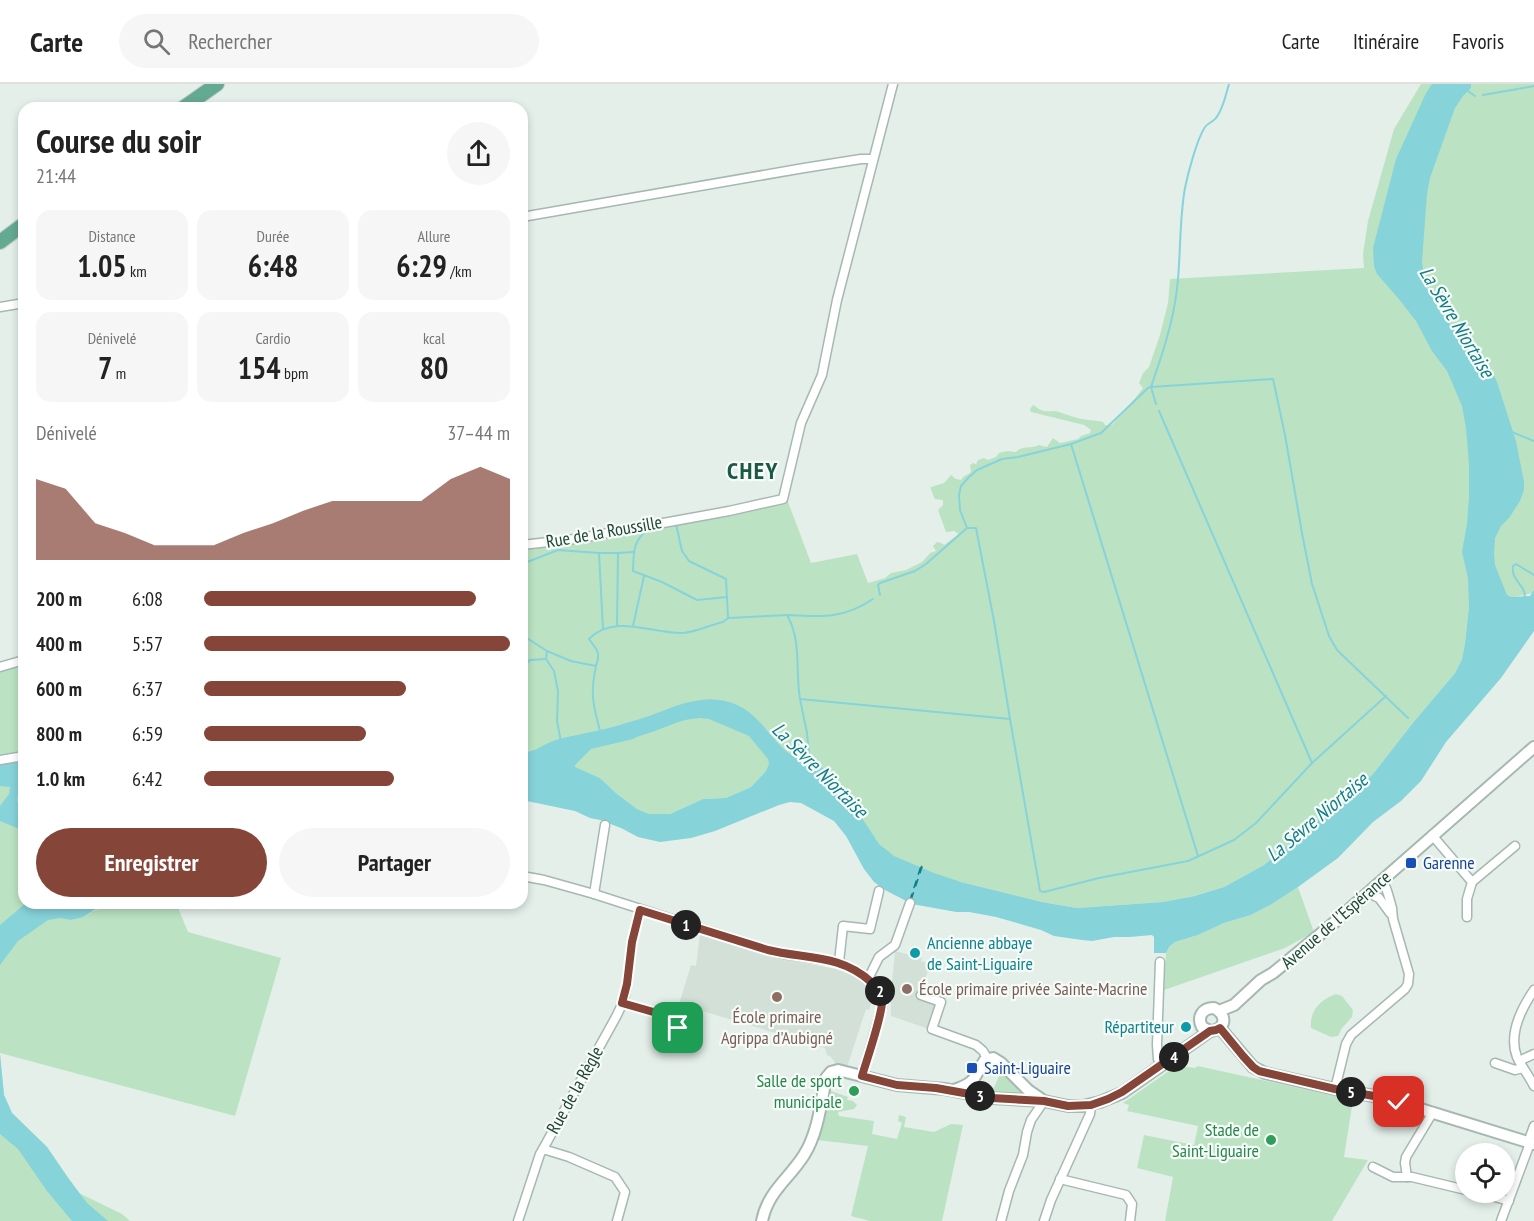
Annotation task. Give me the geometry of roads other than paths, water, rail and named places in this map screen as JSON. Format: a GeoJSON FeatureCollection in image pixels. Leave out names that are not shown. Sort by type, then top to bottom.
{"type":"FeatureCollection","features":[{"type":"Feature","properties":{"kind":"main road"},"geometry":{"type":"LineString","coordinates":[[191,102],[216,84]]}},
{"type":"Feature","properties":{"kind":"main road"},"geometry":{"type":"LineString","coordinates":[[0,242],[18,228]]}},
{"type":"Feature","properties":{"kind":"street"},"geometry":{"type":"LineString","coordinates":[[528,216],[804,168],[872,159],[893,84]]}},
{"type":"Feature","properties":{"kind":"street","name":"Rue de la Roussille"},"geometry":{"type":"LineString","coordinates":[[528,544],[575,539],[783,499],[801,423],[822,375],[837,300],[872,159]]}},
{"type":"Feature","properties":{"kind":"street"},"geometry":{"type":"LineString","coordinates":[[0,307],[18,304]]}},
{"type":"Feature","properties":{"kind":"street"},"geometry":{"type":"LineString","coordinates":[[0,667],[18,662]]}},
{"type":"Feature","properties":{"kind":"street","name":"Avenue de l'Espérance"},"geometry":{"type":"LineString","coordinates":[[762,1221],[768,1201],[804,1156],[812,1140],[828,1075],[831,1072],[838,1070],[897,1085],[954,1090],[992,1098],[1044,1101],[1068,1106],[1091,1105],[1108,1099],[1201,1039],[1218,1022],[1265,985],[1273,973],[1381,882],[1534,747]]}},
{"type":"Feature","properties":{"kind":"street"},"geometry":{"type":"LineString","coordinates":[[0,760],[18,757]]}},
{"type":"Feature","properties":{"kind":"street"},"geometry":{"type":"LineString","coordinates":[[594,894],[605,825]]}},
{"type":"Feature","properties":{"kind":"street"},"geometry":{"type":"LineString","coordinates":[[1432,835],[1472,882]]}},
{"type":"Feature","properties":{"kind":"street"},"geometry":{"type":"LineString","coordinates":[[1467,917],[1467,899],[1472,882],[1515,846]]}},
{"type":"Feature","properties":{"kind":"street"},"geometry":{"type":"LineString","coordinates":[[528,877],[594,894],[768,950],[839,962],[860,973],[882,995],[882,1007],[862,1076]]}},
{"type":"Feature","properties":{"kind":"street"},"geometry":{"type":"LineString","coordinates":[[1381,882],[1388,894],[1393,919]]}},
{"type":"Feature","properties":{"kind":"street"},"geometry":{"type":"LineString","coordinates":[[839,962],[843,926],[870,929],[879,891]]}},
{"type":"Feature","properties":{"kind":"street"},"geometry":{"type":"LineString","coordinates":[[1335,1089],[1346,1044],[1351,1035],[1408,984],[1408,974],[1393,919],[1388,908],[1379,898],[1368,893]]}},
{"type":"Feature","properties":{"kind":"street"},"geometry":{"type":"LineString","coordinates":[[868,979],[879,957],[895,945],[910,903]]}},
{"type":"Feature","properties":{"kind":"street","name":"Rue de la Règle"},"geometry":{"type":"LineString","coordinates":[[617,1221],[626,1192],[615,1177],[569,1157],[543,1149],[622,1003],[640,910]]}},
{"type":"Feature","properties":{"kind":"street"},"geometry":{"type":"LineString","coordinates":[[1160,962],[1157,1045],[1158,1059],[1163,1065]]}},
{"type":"Feature","properties":{"kind":"street"},"geometry":{"type":"LineString","coordinates":[[1534,990],[1522,1009],[1515,1032],[1515,1050],[1534,1086]]}},
{"type":"Feature","properties":{"kind":"street"},"geometry":{"type":"LineString","coordinates":[[921,995],[941,1002],[932,1029],[976,1045],[987,1058]]}},
{"type":"Feature","properties":{"kind":"street"},"geometry":{"type":"LineString","coordinates":[[622,1003],[678,1019],[678,1028]]}},
{"type":"Feature","properties":{"kind":"street"},"geometry":{"type":"LineString","coordinates":[[1218,1022],[1204,1029],[1200,1016],[1206,1009],[1211,1008],[1218,1022],[1243,1056],[1259,1071],[1385,1098],[1532,1144]]}},
{"type":"Feature","properties":{"kind":"street","name":"Avenue de l'Espérance"},"geometry":{"type":"LineString","coordinates":[[1189,1045],[1200,1021]]}},
{"type":"Feature","properties":{"kind":"street"},"geometry":{"type":"LineString","coordinates":[[1495,1062],[1515,1070],[1534,1054]]}},
{"type":"Feature","properties":{"kind":"street"},"geometry":{"type":"LineString","coordinates":[[975,1095],[971,1089],[972,1082],[983,1062],[987,1058],[993,1058],[998,1060],[1028,1090],[1044,1101],[1031,1120],[1023,1155],[1009,1191],[1001,1221]]}},
{"type":"Feature","properties":{"kind":"street"},"geometry":{"type":"LineString","coordinates":[[954,1090],[972,1082]]}},
{"type":"Feature","properties":{"kind":"street"},"geometry":{"type":"LineString","coordinates":[[1024,1101],[1028,1098],[1028,1090]]}},
{"type":"Feature","properties":{"kind":"street"},"geometry":{"type":"LineString","coordinates":[[1044,1221],[1060,1179],[1092,1110],[1091,1105]]}},
{"type":"Feature","properties":{"kind":"street"},"geometry":{"type":"LineString","coordinates":[[1407,1177],[1406,1157],[1433,1112]]}},
{"type":"Feature","properties":{"kind":"street"},"geometry":{"type":"LineString","coordinates":[[1515,1186],[1532,1144],[1534,1126]]}},
{"type":"Feature","properties":{"kind":"street"},"geometry":{"type":"LineString","coordinates":[[518,1221],[543,1149]]}},
{"type":"Feature","properties":{"kind":"street"},"geometry":{"type":"LineString","coordinates":[[1373,1167],[1393,1177],[1426,1180],[1455,1187]]}},
{"type":"Feature","properties":{"kind":"street"},"geometry":{"type":"LineString","coordinates":[[1060,1179],[1126,1196],[1132,1203],[1130,1221]]}},
{"type":"Feature","properties":{"kind":"street"},"geometry":{"type":"LineString","coordinates":[[1501,1221],[1508,1203]]}},
{"type":"Feature","properties":{"kind":"water","name":"La Sèvre Niortaise"},"geometry":{"type":"Polygon","coordinates":[[[1432,84],[1471,84],[1471,88],[1455,108],[1430,178],[1422,262],[1425,285],[1440,312],[1473,351],[1489,365],[1497,382],[1516,441],[1524,490],[1520,501],[1495,538],[1495,565],[1507,595],[1511,597],[1530,596],[1534,590],[1534,631],[1501,678],[1446,742],[1421,781],[1401,801],[1373,822],[1338,858],[1298,887],[1251,915],[1175,942],[1166,953],[1154,953],[1152,935],[1082,940],[1054,936],[996,917],[912,904],[874,882],[846,836],[834,821],[801,803],[790,802],[779,805],[715,831],[691,838],[660,842],[638,837],[621,828],[575,811],[528,801],[528,752],[556,740],[648,717],[685,703],[714,699],[733,703],[745,709],[790,754],[802,761],[819,766],[831,774],[879,844],[894,856],[961,882],[1042,902],[1077,908],[1163,902],[1194,896],[1224,887],[1264,865],[1373,774],[1455,673],[1462,659],[1465,643],[1469,606],[1468,578],[1462,552],[1467,524],[1469,465],[1462,406],[1447,371],[1432,351],[1416,321],[1377,274],[1374,266],[1373,248],[1396,159],[1432,84]],[[709,719],[687,720],[633,739],[591,749],[575,767],[600,778],[637,809],[649,814],[670,814],[703,799],[726,798],[751,787],[766,771],[769,764],[768,759],[749,736],[709,719]]]}},
{"type":"Feature","properties":{"kind":"water"},"geometry":{"type":"Polygon","coordinates":[[[18,762],[18,828],[0,821],[0,806],[9,794],[10,787],[0,786],[0,764],[18,762]]]}},
{"type":"Feature","properties":{"kind":"water"},"geometry":{"type":"Polygon","coordinates":[[[19,909],[97,909],[83,917],[71,920],[60,918],[48,920],[18,941],[0,965],[0,925],[19,909]]]}},
{"type":"Feature","properties":{"kind":"water"},"geometry":{"type":"Polygon","coordinates":[[[0,1054],[4,1095],[12,1113],[47,1147],[87,1203],[108,1221],[72,1221],[47,1191],[18,1149],[0,1134],[0,1054]]]}},
{"type":"Feature","properties":{"kind":"waterway"},"geometry":{"type":"LineString","coordinates":[[1229,84],[1218,115],[1202,132],[1188,174],[1182,213],[1173,314],[1151,387],[1273,379],[1312,584],[1329,636],[1337,650],[1408,718]]}},
{"type":"Feature","properties":{"kind":"waterway"},"geometry":{"type":"LineString","coordinates":[[1483,95],[1534,86]]}},
{"type":"Feature","properties":{"kind":"waterway"},"geometry":{"type":"LineString","coordinates":[[1468,91],[1475,96]]}},
{"type":"Feature","properties":{"kind":"waterway"},"geometry":{"type":"LineString","coordinates":[[967,528],[960,510],[959,495],[961,486],[977,470],[1002,459],[1071,444],[1101,433],[1148,388],[1151,387],[1156,404]]}},
{"type":"Feature","properties":{"kind":"waterway"},"geometry":{"type":"LineString","coordinates":[[1159,411],[1312,763]]}},
{"type":"Feature","properties":{"kind":"waterway"},"geometry":{"type":"LineString","coordinates":[[1512,432],[1534,441]]}},
{"type":"Feature","properties":{"kind":"waterway"},"geometry":{"type":"LineString","coordinates":[[1071,444],[1198,856]]}},
{"type":"Feature","properties":{"kind":"waterway"},"geometry":{"type":"LineString","coordinates":[[676,524],[682,551],[689,561],[726,579],[728,618],[787,615]]}},
{"type":"Feature","properties":{"kind":"waterway"},"geometry":{"type":"LineString","coordinates":[[880,595],[878,585],[880,583],[915,571],[967,528],[976,528],[1010,719]]}},
{"type":"Feature","properties":{"kind":"waterway"},"geometry":{"type":"LineString","coordinates":[[647,530],[636,544],[633,571],[662,582],[697,600],[727,597]]}},
{"type":"Feature","properties":{"kind":"waterway"},"geometry":{"type":"LineString","coordinates":[[528,562],[558,550],[599,553]]}},
{"type":"Feature","properties":{"kind":"waterway"},"geometry":{"type":"LineString","coordinates":[[617,626],[618,553],[633,552]]}},
{"type":"Feature","properties":{"kind":"waterway"},"geometry":{"type":"LineString","coordinates":[[603,629],[599,553],[618,553]]}},
{"type":"Feature","properties":{"kind":"waterway"},"geometry":{"type":"LineString","coordinates":[[1524,597],[1524,590],[1515,578],[1513,566],[1516,564],[1534,575]]}},
{"type":"Feature","properties":{"kind":"waterway"},"geometry":{"type":"LineString","coordinates":[[633,626],[644,576]]}},
{"type":"Feature","properties":{"kind":"waterway"},"geometry":{"type":"LineString","coordinates":[[800,699],[795,635],[787,615],[832,615],[852,610],[873,599]]}},
{"type":"Feature","properties":{"kind":"waterway"},"geometry":{"type":"LineString","coordinates":[[528,639],[547,651],[571,661],[596,666],[597,651],[589,639],[599,631],[622,626],[683,633],[723,622],[728,618]]}},
{"type":"Feature","properties":{"kind":"waterway"},"geometry":{"type":"LineString","coordinates":[[547,651],[546,659],[554,671],[558,691],[557,721],[561,742]]}},
{"type":"Feature","properties":{"kind":"waterway"},"geometry":{"type":"LineString","coordinates":[[528,662],[546,659]]}},
{"type":"Feature","properties":{"kind":"waterway"},"geometry":{"type":"LineString","coordinates":[[596,666],[593,699],[600,731]]}},
{"type":"Feature","properties":{"kind":"waterway","name":"La Sèvre Niortaise"},"geometry":{"type":"LineString","coordinates":[[809,754],[800,699],[1010,719],[1040,891],[1044,892],[1099,878],[1188,861],[1234,840],[1256,823],[1312,763],[1386,696]]}},
{"type":"Feature","properties":{"kind":"place","name":"Garenne"},"geometry":{"type":"Point","coordinates":[1411,863]}},
{"type":"Feature","properties":{"kind":"place","name":"Ancienne abbaye de Saint-Liguaire"},"geometry":{"type":"Point","coordinates":[915,953]}},
{"type":"Feature","properties":{"kind":"place","name":"École primaire privée Sainte-Macrine"},"geometry":{"type":"Point","coordinates":[907,989]}},
{"type":"Feature","properties":{"kind":"place","name":"École primaire Agrippa d'Aubigné"},"geometry":{"type":"Point","coordinates":[777,997]}},
{"type":"Feature","properties":{"kind":"place","name":"Répartiteur"},"geometry":{"type":"Point","coordinates":[1186,1027]}},
{"type":"Feature","properties":{"kind":"place","name":"Saint-Liguaire"},"geometry":{"type":"Point","coordinates":[972,1068]}},
{"type":"Feature","properties":{"kind":"place","name":"Salle de sport municipale"},"geometry":{"type":"Point","coordinates":[854,1091]}},
{"type":"Feature","properties":{"kind":"place","name":"Stade de Saint-Liguaire"},"geometry":{"type":"Point","coordinates":[1271,1140]}},
{"type":"Feature","properties":{"kind":"district","name":"CHEY"},"geometry":{"type":"Point","coordinates":[753,471]}}]}
